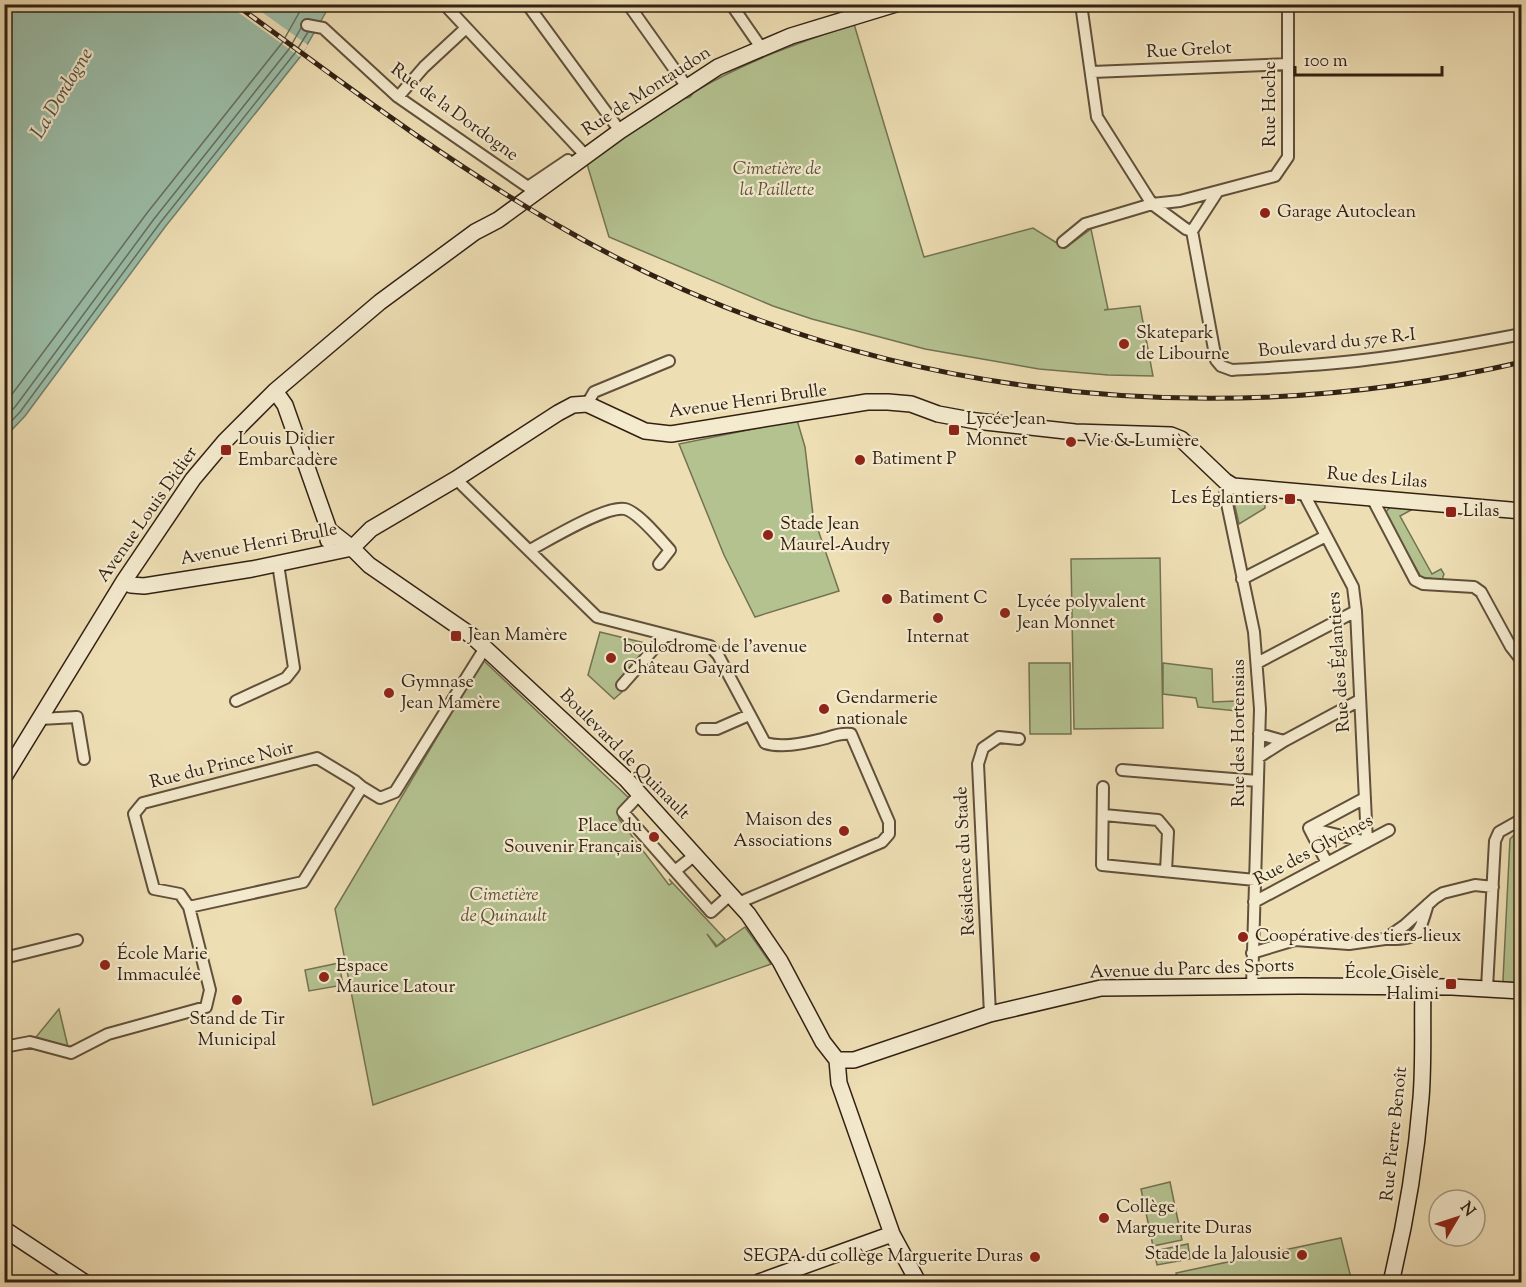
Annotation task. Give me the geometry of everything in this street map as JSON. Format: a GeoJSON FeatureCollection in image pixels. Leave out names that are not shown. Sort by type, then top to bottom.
{"type":"FeatureCollection","features":[{"type":"Feature","properties":{"kind":"street"},"geometry":{"type":"LineString","coordinates":[[444,4],[586,156]]}},
{"type":"Feature","properties":{"kind":"street"},"geometry":{"type":"LineString","coordinates":[[527,4],[620,130]]}},
{"type":"Feature","properties":{"kind":"street"},"geometry":{"type":"LineString","coordinates":[[628,4],[687,87]]}},
{"type":"Feature","properties":{"kind":"street"},"geometry":{"type":"LineString","coordinates":[[731,4],[762,49]]}},
{"type":"Feature","properties":{"kind":"street","name":"Rue de Montaudon"},"geometry":{"type":"LineString","coordinates":[[515,209],[530,191],[718,67],[853,11],[896,4]]}},
{"type":"Feature","properties":{"kind":"street"},"geometry":{"type":"LineString","coordinates":[[1081,4],[1097,117],[1152,204],[1192,231],[1218,191]]}},
{"type":"Feature","properties":{"kind":"street","name":"Rue Hoche"},"geometry":{"type":"LineString","coordinates":[[1063,242],[1085,224],[1152,204],[1180,201],[1275,176],[1288,158],[1288,4]]}},
{"type":"Feature","properties":{"kind":"street","name":"Rue de la Dordogne"},"geometry":{"type":"LineString","coordinates":[[307,25],[323,28],[398,97],[530,191]]}},
{"type":"Feature","properties":{"kind":"street"},"geometry":{"type":"LineString","coordinates":[[398,97],[424,67],[466,28]]}},
{"type":"Feature","properties":{"kind":"street","name":"Rue Grelot"},"geometry":{"type":"LineString","coordinates":[[1092,72],[1287,64]]}},
{"type":"Feature","properties":{"kind":"street","name":"Avenue Louis Didier"},"geometry":{"type":"LineString","coordinates":[[4,777],[124,581],[193,479],[225,441],[275,392],[380,302],[475,232],[515,209]]}},
{"type":"Feature","properties":{"kind":"street","name":"Boulevard du 57e R-I"},"geometry":{"type":"LineString","coordinates":[[1192,231],[1216,360],[1226,369],[1336,363],[1380,358],[1521,334]]}},
{"type":"Feature","properties":{"kind":"street"},"geometry":{"type":"LineString","coordinates":[[587,404],[594,392],[669,361]]}},
{"type":"Feature","properties":{"kind":"street"},"geometry":{"type":"LineString","coordinates":[[275,392],[285,405],[329,530],[328,544],[323,554]]}},
{"type":"Feature","properties":{"kind":"street","name":"Avenue Henri Brulle"},"geometry":{"type":"LineString","coordinates":[[124,581],[132,585],[144,586],[279,564],[352,548],[371,529],[456,479],[573,405],[587,404],[645,431],[658,434],[671,434],[867,402],[888,402],[911,405],[938,414],[976,421],[1075,432],[1172,435],[1181,439],[1229,483]]}},
{"type":"Feature","properties":{"kind":"street"},"geometry":{"type":"LineString","coordinates":[[456,479],[597,617],[710,646],[718,655],[765,743],[776,746],[817,740],[842,732],[850,734],[889,822],[889,834],[882,842],[735,898],[711,912],[623,812],[640,794]]}},
{"type":"Feature","properties":{"kind":"street","name":"Rue des Lilas"},"geometry":{"type":"LineString","coordinates":[[1229,483],[1242,487],[1521,511]]}},
{"type":"Feature","properties":{"kind":"street","name":"Rue des Hortensias"},"geometry":{"type":"LineString","coordinates":[[1229,483],[1225,494],[1257,663],[1259,734],[1252,987]]}},
{"type":"Feature","properties":{"kind":"street","name":"Rue des Églantiers"},"geometry":{"type":"LineString","coordinates":[[1302,492],[1353,587],[1367,842]]}},
{"type":"Feature","properties":{"kind":"street"},"geometry":{"type":"LineString","coordinates":[[1372,498],[1415,580],[1423,584],[1474,587],[1480,592],[1521,661]]}},
{"type":"Feature","properties":{"kind":"street"},"geometry":{"type":"LineString","coordinates":[[530,550],[609,509],[626,509],[638,517],[670,550],[659,564]]}},
{"type":"Feature","properties":{"kind":"street","name":"Boulevard de Quinault"},"geometry":{"type":"LineString","coordinates":[[329,530],[369,565],[462,628],[640,794],[735,898],[763,934],[823,1042],[837,1060]]}},
{"type":"Feature","properties":{"kind":"street"},"geometry":{"type":"LineString","coordinates":[[1242,579],[1326,536]]}},
{"type":"Feature","properties":{"kind":"street"},"geometry":{"type":"LineString","coordinates":[[236,701],[286,678],[294,668],[279,564]]}},
{"type":"Feature","properties":{"kind":"street"},"geometry":{"type":"LineString","coordinates":[[1257,663],[1356,611]]}},
{"type":"Feature","properties":{"kind":"street"},"geometry":{"type":"LineString","coordinates":[[622,685],[666,635]]}},
{"type":"Feature","properties":{"kind":"street"},"geometry":{"type":"LineString","coordinates":[[1255,644],[1280,651]]}},
{"type":"Feature","properties":{"kind":"street"},"geometry":{"type":"LineString","coordinates":[[4,1047],[30,1042],[71,1053],[108,1034],[206,1007],[210,990],[189,908],[303,882],[362,787],[380,798],[395,792],[485,648]]}},
{"type":"Feature","properties":{"kind":"street"},"geometry":{"type":"LineString","coordinates":[[1258,757],[1360,700]]}},
{"type":"Feature","properties":{"kind":"street"},"geometry":{"type":"LineString","coordinates":[[702,729],[717,729],[749,715]]}},
{"type":"Feature","properties":{"kind":"street"},"geometry":{"type":"LineString","coordinates":[[40,719],[77,717],[84,759]]}},
{"type":"Feature","properties":{"kind":"street"},"geometry":{"type":"LineString","coordinates":[[1259,734],[1284,741]]}},
{"type":"Feature","properties":{"kind":"street","name":"Résidence du Stade"},"geometry":{"type":"LineString","coordinates":[[990,1014],[978,764],[983,748],[999,737],[1019,739]]}},
{"type":"Feature","properties":{"kind":"street","name":"Rue du Prince Noir"},"geometry":{"type":"LineString","coordinates":[[189,908],[180,894],[154,889],[134,814],[143,803],[317,758],[355,780],[362,787]]}},
{"type":"Feature","properties":{"kind":"street"},"geometry":{"type":"LineString","coordinates":[[1122,770],[1258,781]]}},
{"type":"Feature","properties":{"kind":"street"},"geometry":{"type":"LineString","coordinates":[[1103,787],[1102,865],[1255,880]]}},
{"type":"Feature","properties":{"kind":"street"},"geometry":{"type":"LineString","coordinates":[[1309,828],[1365,798]]}},
{"type":"Feature","properties":{"kind":"street"},"geometry":{"type":"LineString","coordinates":[[1104,815],[1158,820],[1168,832],[1166,871]]}},
{"type":"Feature","properties":{"kind":"street"},"geometry":{"type":"LineString","coordinates":[[1487,988],[1495,841],[1499,831],[1521,819]]}},
{"type":"Feature","properties":{"kind":"street"},"geometry":{"type":"LineString","coordinates":[[1309,828],[1367,842]]}},
{"type":"Feature","properties":{"kind":"street"},"geometry":{"type":"LineString","coordinates":[[1309,828],[1327,863]]}},
{"type":"Feature","properties":{"kind":"street","name":"Rue des Glycines"},"geometry":{"type":"LineString","coordinates":[[1254,902],[1389,830]]}},
{"type":"Feature","properties":{"kind":"street"},"geometry":{"type":"LineString","coordinates":[[675,871],[695,855]]}},
{"type":"Feature","properties":{"kind":"street"},"geometry":{"type":"LineString","coordinates":[[1252,953],[1295,940],[1349,944],[1385,939],[1443,893],[1475,885],[1492,887]]}},
{"type":"Feature","properties":{"kind":"street"},"geometry":{"type":"LineString","coordinates":[[4,958],[77,940]]}},
{"type":"Feature","properties":{"kind":"street","name":"Avenue du Parc des Sports"},"geometry":{"type":"LineString","coordinates":[[837,1060],[854,1059],[990,1014],[1101,988],[1487,988],[1521,991]]}},
{"type":"Feature","properties":{"kind":"street","name":"Rue Pierre Benoît"},"geometry":{"type":"LineString","coordinates":[[1391,1282],[1410,1199],[1419,1128],[1422,1095],[1423,988]]}},
{"type":"Feature","properties":{"kind":"street"},"geometry":{"type":"LineString","coordinates":[[837,1060],[839,1083],[892,1234],[918,1282]]}},
{"type":"Feature","properties":{"kind":"street"},"geometry":{"type":"LineString","coordinates":[[4,1230],[84,1282]]}},
{"type":"Feature","properties":{"kind":"street"},"geometry":{"type":"LineString","coordinates":[[759,1282],[892,1234]]}},
{"type":"Feature","properties":{"kind":"green space","name":"Cimetière de la Paillette"},"geometry":{"type":"Polygon","coordinates":[[[854,24],[924,257],[1033,228],[1065,248],[1091,229],[1108,309],[1104,310],[1140,306],[1153,376],[1039,369],[925,349],[812,319],[773,306],[609,237],[587,164],[651,117],[679,100],[690,97],[694,92],[732,71],[812,38],[854,24]]]}},
{"type":"Feature","properties":{"kind":"green space","name":"Stade Jean Maurel-Audry"},"geometry":{"type":"Polygon","coordinates":[[[797,420],[805,447],[813,515],[839,591],[755,617],[724,555],[679,444],[797,420]]]}},
{"type":"Feature","properties":{"kind":"green space"},"geometry":{"type":"Polygon","coordinates":[[[1234,493],[1249,494],[1249,500],[1265,501],[1265,508],[1239,524],[1234,493]]]}},
{"type":"Feature","properties":{"kind":"green space"},"geometry":{"type":"Polygon","coordinates":[[[1390,507],[1411,510],[1400,516],[1432,574],[1441,569],[1444,574],[1442,580],[1421,577],[1385,513],[1390,507]]]}},
{"type":"Feature","properties":{"kind":"green space"},"geometry":{"type":"Polygon","coordinates":[[[1160,558],[1163,728],[1074,729],[1071,559],[1160,558]]]}},
{"type":"Feature","properties":{"kind":"green space"},"geometry":{"type":"Polygon","coordinates":[[[600,632],[653,645],[617,687],[622,692],[614,699],[588,675],[600,632]]]}},
{"type":"Feature","properties":{"kind":"green space","name":"Cimetière de Quinault"},"geometry":{"type":"Polygon","coordinates":[[[483,660],[630,799],[618,811],[619,819],[669,885],[672,883],[669,879],[725,939],[717,946],[707,934],[716,947],[745,927],[771,964],[373,1105],[335,909],[483,660]]]}},
{"type":"Feature","properties":{"kind":"green space"},"geometry":{"type":"Polygon","coordinates":[[[1029,663],[1070,663],[1071,734],[1030,734],[1029,663]]]}},
{"type":"Feature","properties":{"kind":"green space"},"geometry":{"type":"Polygon","coordinates":[[[1163,663],[1212,669],[1213,702],[1235,701],[1237,711],[1198,707],[1196,698],[1163,694],[1163,663]]]}},
{"type":"Feature","properties":{"kind":"green space"},"geometry":{"type":"Polygon","coordinates":[[[1516,833],[1522,833],[1521,983],[1504,982],[1503,980],[1510,839],[1516,833]]]}},
{"type":"Feature","properties":{"kind":"green space","name":"Espace Maurice Latour"},"geometry":{"type":"Polygon","coordinates":[[[339,963],[343,985],[309,991],[305,970],[339,963]]]}},
{"type":"Feature","properties":{"kind":"green space"},"geometry":{"type":"Polygon","coordinates":[[[59,1009],[68,1047],[36,1037],[59,1009]]]}},
{"type":"Feature","properties":{"kind":"green space"},"geometry":{"type":"Polygon","coordinates":[[[1170,1182],[1182,1240],[1153,1246],[1141,1189],[1170,1182]]]}},
{"type":"Feature","properties":{"kind":"green space","name":"Stade de la Jalousie"},"geometry":{"type":"Polygon","coordinates":[[[1341,1238],[1352,1282],[1178,1282],[1176,1273],[1341,1238]]]}},
{"type":"Feature","properties":{"kind":"green space"},"geometry":{"type":"Polygon","coordinates":[[[1188,1244],[1190,1259],[1157,1265],[1154,1251],[1188,1244]]]}},
{"type":"Feature","properties":{"kind":"water","name":"La Dordogne"},"geometry":{"type":"Polygon","coordinates":[[[5,5],[330,5],[300,57],[165,227],[25,416],[5,437],[5,5]]]}},
{"type":"Feature","properties":{"kind":"pier"},"geometry":{"type":"Polygon","coordinates":[[[228,5],[252,5],[308,45],[300,57],[228,5]]]}},
{"type":"Feature","properties":{"kind":"railway"},"geometry":{"type":"LineString","coordinates":[[235,4],[433,147],[557,225],[669,283],[785,329],[904,363],[1026,386],[1150,397],[1274,397],[1399,385],[1522,362]]}},
{"type":"Feature","properties":{"kind":"place","name":"Garage Autoclean"},"geometry":{"type":"Point","coordinates":[1265,213]}},
{"type":"Feature","properties":{"kind":"place","name":"Skatepark de Libourne"},"geometry":{"type":"Point","coordinates":[1124,344]}},
{"type":"Feature","properties":{"kind":"place","name":"Lycée Jean Monnet"},"geometry":{"type":"Point","coordinates":[954,430]}},
{"type":"Feature","properties":{"kind":"place","name":"Vie & Lumière"},"geometry":{"type":"Point","coordinates":[1071,442]}},
{"type":"Feature","properties":{"kind":"place","name":"Louis Didier Embarcadère"},"geometry":{"type":"Point","coordinates":[226,450]}},
{"type":"Feature","properties":{"kind":"place","name":"Batiment P"},"geometry":{"type":"Point","coordinates":[860,460]}},
{"type":"Feature","properties":{"kind":"place","name":"Les Églantiers"},"geometry":{"type":"Point","coordinates":[1290,499]}},
{"type":"Feature","properties":{"kind":"place","name":"Lilas"},"geometry":{"type":"Point","coordinates":[1451,512]}},
{"type":"Feature","properties":{"kind":"place","name":"Stade Jean Maurel-Audry"},"geometry":{"type":"Point","coordinates":[768,535]}},
{"type":"Feature","properties":{"kind":"place","name":"Batiment C"},"geometry":{"type":"Point","coordinates":[887,599]}},
{"type":"Feature","properties":{"kind":"place","name":"Lycée polyvalent Jean Monnet"},"geometry":{"type":"Point","coordinates":[1005,613]}},
{"type":"Feature","properties":{"kind":"place","name":"Internat"},"geometry":{"type":"Point","coordinates":[938,618]}},
{"type":"Feature","properties":{"kind":"place","name":"Jean Mamère"},"geometry":{"type":"Point","coordinates":[456,636]}},
{"type":"Feature","properties":{"kind":"place","name":"boulodrome de l'avenue Château Gayard"},"geometry":{"type":"Point","coordinates":[611,658]}},
{"type":"Feature","properties":{"kind":"place","name":"Gymnase Jean Mamère"},"geometry":{"type":"Point","coordinates":[389,693]}},
{"type":"Feature","properties":{"kind":"place","name":"Gendarmerie nationale"},"geometry":{"type":"Point","coordinates":[824,709]}},
{"type":"Feature","properties":{"kind":"place","name":"Maison des Associations"},"geometry":{"type":"Point","coordinates":[844,831]}},
{"type":"Feature","properties":{"kind":"place","name":"Place du Souvenir Français"},"geometry":{"type":"Point","coordinates":[654,837]}},
{"type":"Feature","properties":{"kind":"place","name":"Coopérative des tiers-lieux"},"geometry":{"type":"Point","coordinates":[1243,937]}},
{"type":"Feature","properties":{"kind":"place","name":"École Marie Immaculée"},"geometry":{"type":"Point","coordinates":[105,965]}},
{"type":"Feature","properties":{"kind":"place","name":"Espace Maurice Latour"},"geometry":{"type":"Point","coordinates":[324,977]}},
{"type":"Feature","properties":{"kind":"place","name":"École Gisèle Halimi"},"geometry":{"type":"Point","coordinates":[1451,984]}},
{"type":"Feature","properties":{"kind":"place","name":"Stand de Tir Municipal"},"geometry":{"type":"Point","coordinates":[237,1000]}},
{"type":"Feature","properties":{"kind":"place","name":"Collège Marguerite Duras"},"geometry":{"type":"Point","coordinates":[1104,1218]}},
{"type":"Feature","properties":{"kind":"place","name":"Stade de la Jalousie"},"geometry":{"type":"Point","coordinates":[1302,1255]}},
{"type":"Feature","properties":{"kind":"place","name":"SEGPA du collège Marguerite Duras"},"geometry":{"type":"Point","coordinates":[1035,1257]}}]}
